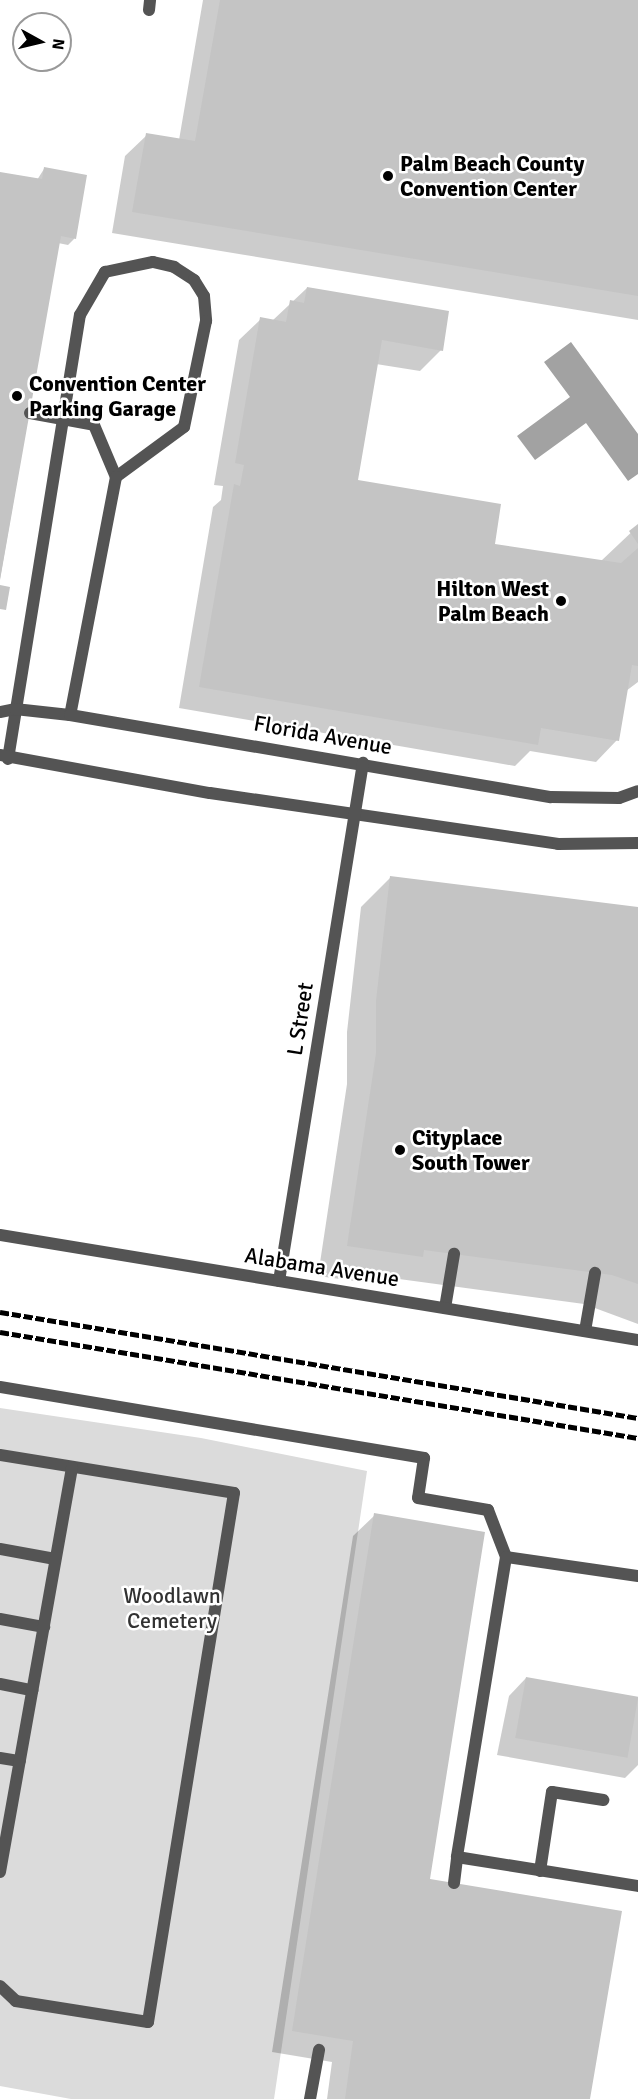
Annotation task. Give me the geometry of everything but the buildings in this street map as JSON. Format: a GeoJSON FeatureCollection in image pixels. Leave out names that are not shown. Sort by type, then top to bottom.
{"type":"FeatureCollection","features":[{"type":"Feature","properties":{"kind":"street"},"geometry":{"type":"LineString","coordinates":[[116,477],[184,428],[207,321],[204,296],[194,280],[174,267],[153,262],[105,272],[80,315],[15,709],[4,757],[558,844],[638,843]]}},
{"type":"Feature","properties":{"kind":"street"},"geometry":{"type":"LineString","coordinates":[[30,413],[94,425],[116,477],[70,715]]}},
{"type":"Feature","properties":{"kind":"street","name":"Florida Avenue"},"geometry":{"type":"LineString","coordinates":[[0,712],[15,709],[70,715],[363,763],[551,797],[619,798],[638,791]]}},
{"type":"Feature","properties":{"kind":"street","name":"L Street"},"geometry":{"type":"LineString","coordinates":[[279,1281],[363,763]]}},
{"type":"Feature","properties":{"kind":"street","name":"Alabama Avenue"},"geometry":{"type":"LineString","coordinates":[[0,1235],[638,1340]]}},
{"type":"Feature","properties":{"kind":"street"},"geometry":{"type":"LineString","coordinates":[[445,1308],[454,1254]]}},
{"type":"Feature","properties":{"kind":"street"},"geometry":{"type":"LineString","coordinates":[[585,1331],[595,1273]]}},
{"type":"Feature","properties":{"kind":"street"},"geometry":{"type":"LineString","coordinates":[[0,1387],[424,1458],[418,1498],[488,1510],[506,1557],[454,1883]]}},
{"type":"Feature","properties":{"kind":"street"},"geometry":{"type":"LineString","coordinates":[[0,1455],[234,1493],[148,2022],[16,2001],[0,1986]]}},
{"type":"Feature","properties":{"kind":"street"},"geometry":{"type":"LineString","coordinates":[[0,1872],[3,1840],[20,1761],[72,1467]]}},
{"type":"Feature","properties":{"kind":"street"},"geometry":{"type":"LineString","coordinates":[[0,1549],[56,1559]]}},
{"type":"Feature","properties":{"kind":"street"},"geometry":{"type":"LineString","coordinates":[[506,1557],[638,1576]]}},
{"type":"Feature","properties":{"kind":"street"},"geometry":{"type":"LineString","coordinates":[[0,1619],[44,1627]]}},
{"type":"Feature","properties":{"kind":"street"},"geometry":{"type":"LineString","coordinates":[[0,1684],[32,1690]]}},
{"type":"Feature","properties":{"kind":"street"},"geometry":{"type":"LineString","coordinates":[[0,1758],[20,1761]]}},
{"type":"Feature","properties":{"kind":"street"},"geometry":{"type":"LineString","coordinates":[[540,1871],[552,1792],[603,1800]]}},
{"type":"Feature","properties":{"kind":"street"},"geometry":{"type":"LineString","coordinates":[[457,1857],[638,1886]]}},
{"type":"Feature","properties":{"kind":"street"},"geometry":{"type":"LineString","coordinates":[[310,2099],[319,2050]]}},
{"type":"Feature","properties":{"kind":"green space","name":"Woodlawn Cemetery"},"geometry":{"type":"Polygon","coordinates":[[[0,1408],[201,1438],[367,1471],[274,2099],[71,2099],[0,2086],[0,1408]]]}},
{"type":"Feature","properties":{"kind":"shaded area"},"geometry":{"type":"Polygon","coordinates":[[[571,342],[638,434],[638,474],[628,481],[586,423],[535,460],[517,436],[570,397],[544,362],[571,342]]]}},
{"type":"Feature","properties":{"kind":"railway"},"geometry":{"type":"LineString","coordinates":[[0,1312],[638,1418]]}},
{"type":"Feature","properties":{"kind":"railway"},"geometry":{"type":"LineString","coordinates":[[0,1332],[638,1438]]}},
{"type":"Feature","properties":{"kind":"place","name":"Palm Beach County Convention Center"},"geometry":{"type":"Point","coordinates":[388,176]}},
{"type":"Feature","properties":{"kind":"place","name":"Convention Center Parking Garage"},"geometry":{"type":"Point","coordinates":[17,396]}},
{"type":"Feature","properties":{"kind":"place","name":"Hilton West Palm Beach"},"geometry":{"type":"Point","coordinates":[561,601]}},
{"type":"Feature","properties":{"kind":"place","name":"Cityplace South Tower"},"geometry":{"type":"Point","coordinates":[400,1150]}}]}
